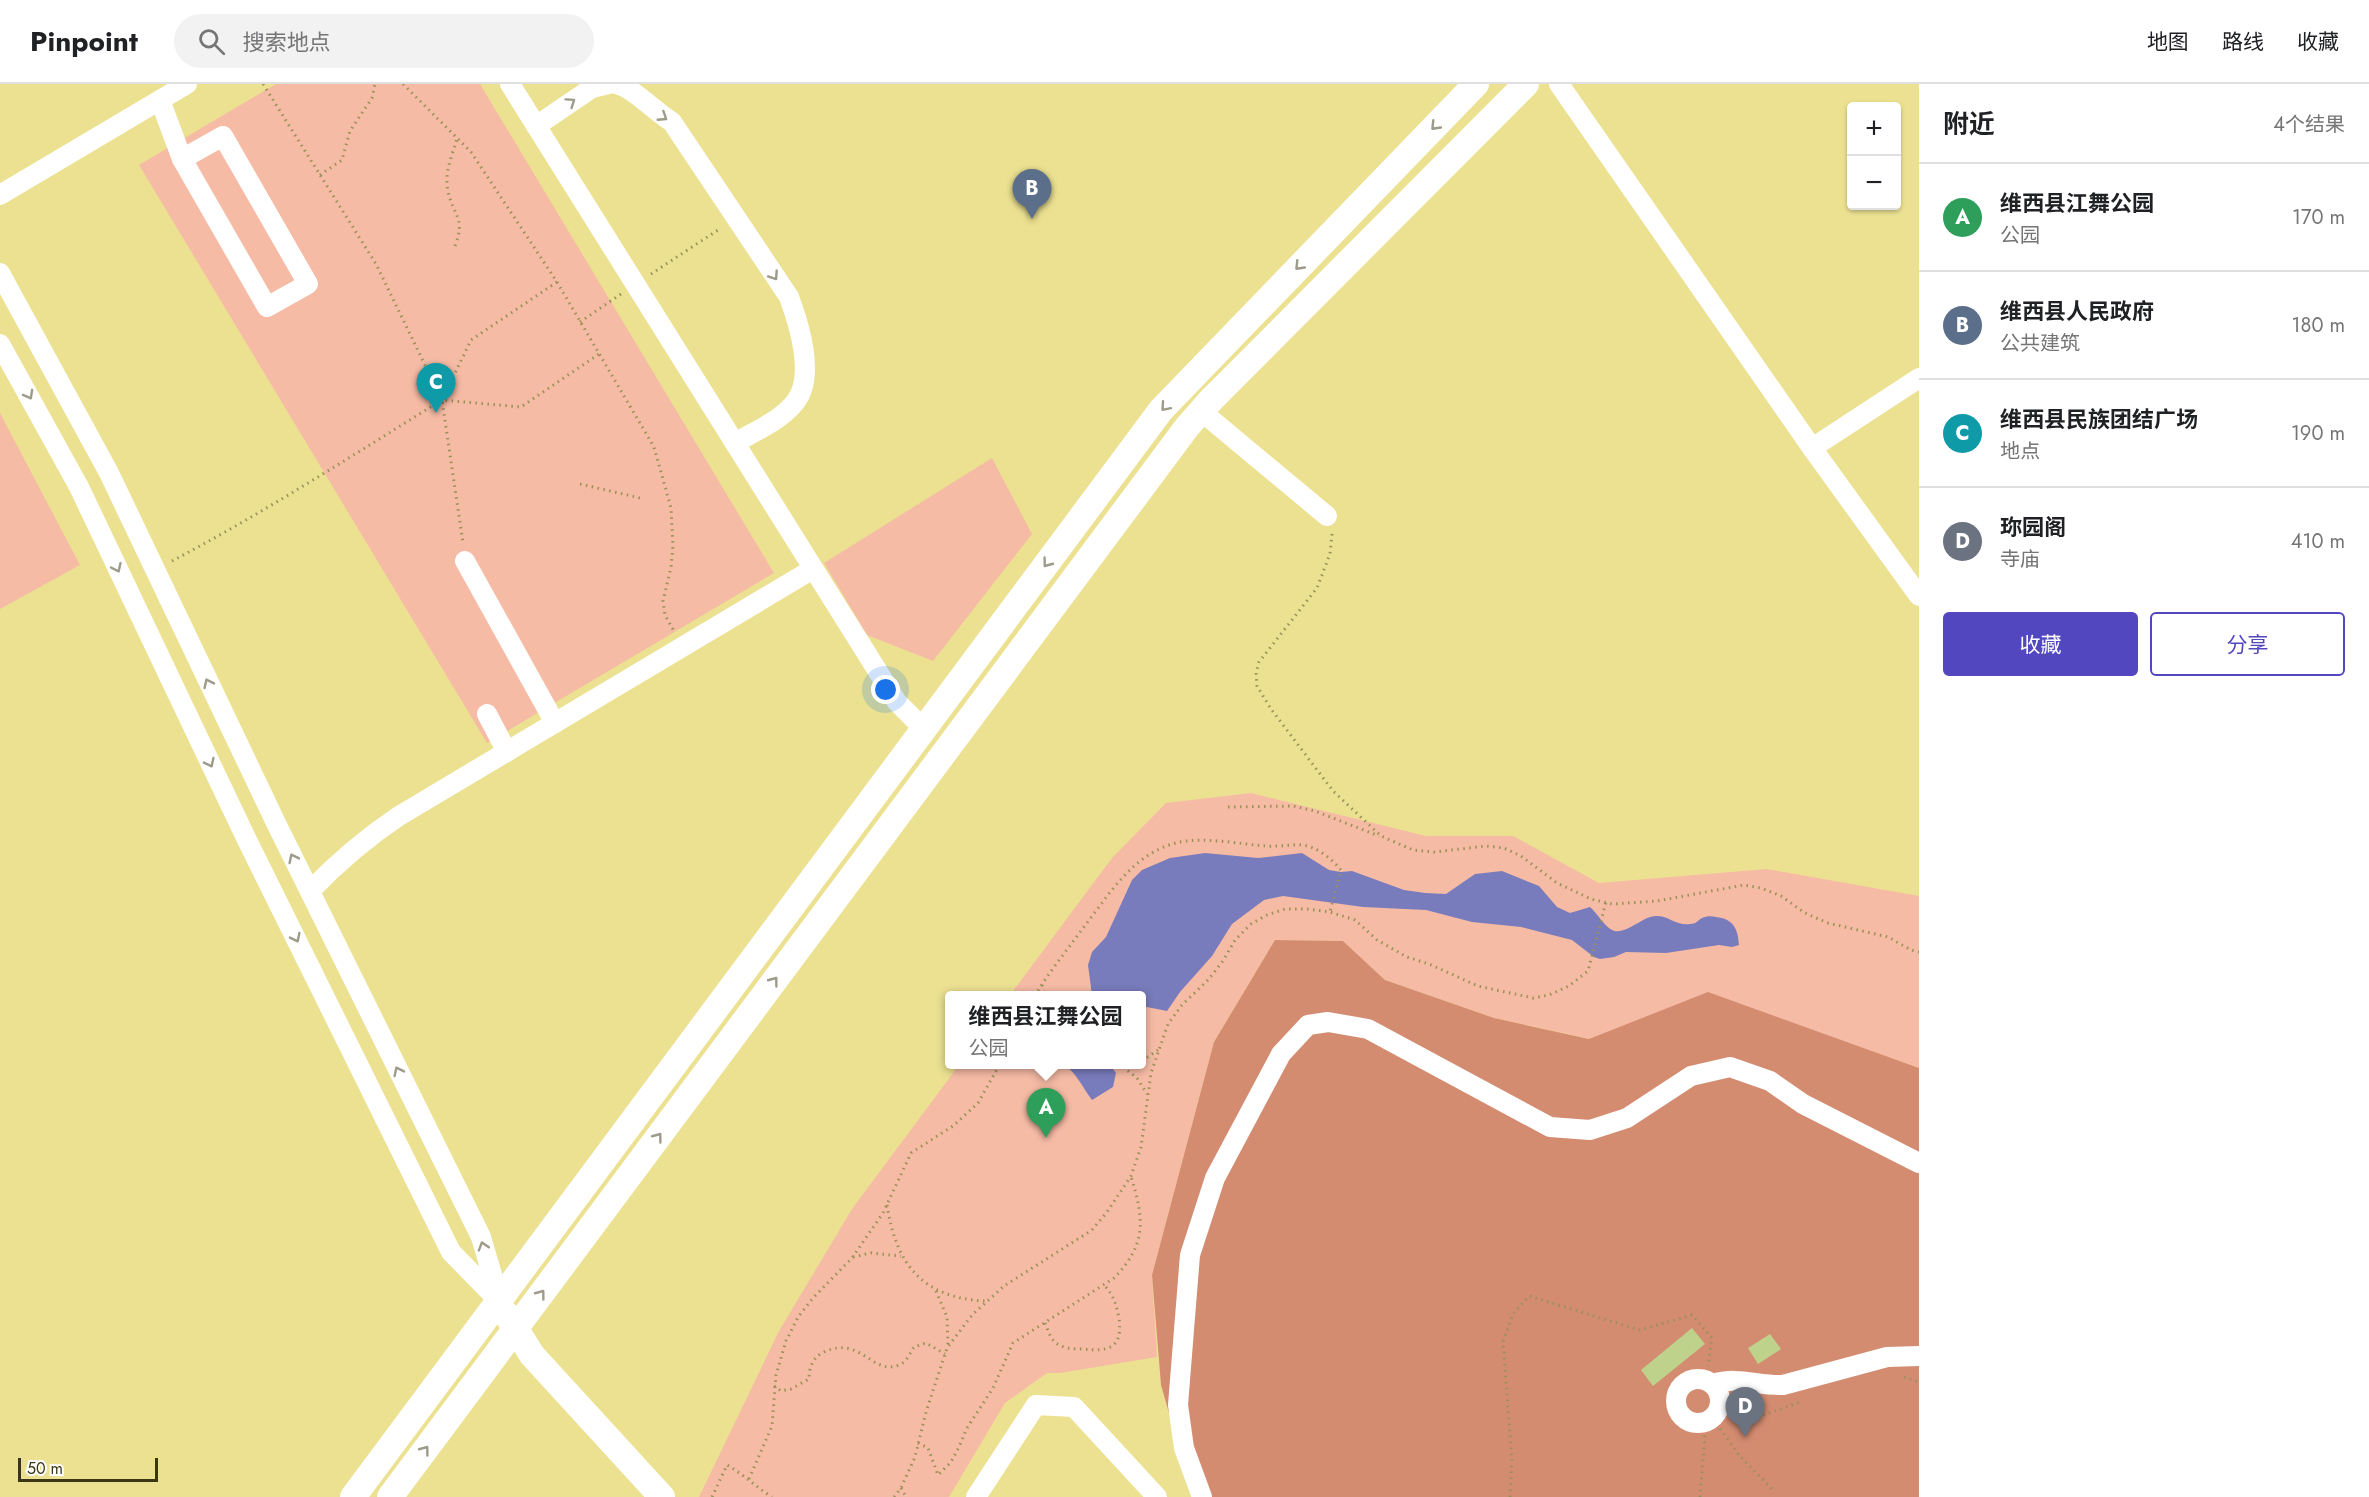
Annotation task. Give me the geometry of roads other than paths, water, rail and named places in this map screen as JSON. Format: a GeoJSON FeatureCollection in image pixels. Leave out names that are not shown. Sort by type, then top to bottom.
{"type":"FeatureCollection","features":[{"type":"Feature","properties":{"kind":"main road"},"geometry":{"type":"LineString","coordinates":[[353,1497],[1161,410],[1476,84]]}},
{"type":"Feature","properties":{"kind":"main road"},"geometry":{"type":"LineString","coordinates":[[390,1497],[1179,437],[1201,411],[1526,84]]}},
{"type":"Feature","properties":{"kind":"main road"},"geometry":{"type":"LineString","coordinates":[[500,1302],[532,1354],[662,1497]]}},
{"type":"Feature","properties":{"kind":"street"},"geometry":{"type":"LineString","coordinates":[[0,195],[187,84]]}},
{"type":"Feature","properties":{"kind":"street"},"geometry":{"type":"LineString","coordinates":[[510,84],[897,702],[924,729]]}},
{"type":"Feature","properties":{"kind":"street"},"geometry":{"type":"LineString","coordinates":[[536,126],[592,88],[609,84]]}},
{"type":"Feature","properties":{"kind":"street"},"geometry":{"type":"LineString","coordinates":[[615,84],[625,86],[654,111],[672,122],[789,297],[800,327],[805,379],[802,390],[789,408],[735,443]]}},
{"type":"Feature","properties":{"kind":"street"},"geometry":{"type":"LineString","coordinates":[[1558,84],[1812,448],[1919,596]]}},
{"type":"Feature","properties":{"kind":"street"},"geometry":{"type":"LineString","coordinates":[[160,100],[182,159],[267,307],[308,284],[223,136],[182,159]]}},
{"type":"Feature","properties":{"kind":"street"},"geometry":{"type":"LineString","coordinates":[[0,273],[109,473],[310,891],[481,1237],[500,1302]]}},
{"type":"Feature","properties":{"kind":"street"},"geometry":{"type":"LineString","coordinates":[[0,344],[79,487],[241,827],[451,1252],[500,1302]]}},
{"type":"Feature","properties":{"kind":"street"},"geometry":{"type":"LineString","coordinates":[[1812,448],[1919,378]]}},
{"type":"Feature","properties":{"kind":"street"},"geometry":{"type":"LineString","coordinates":[[1201,411],[1327,516]]}},
{"type":"Feature","properties":{"kind":"street"},"geometry":{"type":"LineString","coordinates":[[465,561],[555,723]]}},
{"type":"Feature","properties":{"kind":"street"},"geometry":{"type":"LineString","coordinates":[[310,891],[366,838],[813,569]]}},
{"type":"Feature","properties":{"kind":"street"},"geometry":{"type":"LineString","coordinates":[[487,714],[507,752]]}},
{"type":"Feature","properties":{"kind":"street"},"geometry":{"type":"LineString","coordinates":[[1202,1497],[1184,1448],[1178,1406],[1190,1255],[1215,1178],[1281,1054],[1308,1024],[1328,1022],[1368,1029],[1550,1127],[1590,1130],[1618,1121],[1627,1118],[1691,1076],[1730,1067],[1770,1081],[1803,1104],[1919,1162]]}},
{"type":"Feature","properties":{"kind":"street"},"geometry":{"type":"LineString","coordinates":[[1710,1382],[1721,1397],[1718,1413],[1709,1421],[1698,1424],[1684,1418],[1679,1412],[1676,1397],[1679,1389],[1691,1380],[1710,1382],[1729,1379],[1783,1385],[1887,1357],[1919,1356]]}},
{"type":"Feature","properties":{"kind":"street"},"geometry":{"type":"LineString","coordinates":[[977,1497],[1036,1405],[1074,1407],[1157,1497]]}},
{"type":"Feature","properties":{"kind":"water"},"geometry":{"type":"Polygon","coordinates":[[[1205,853],[1258,858],[1302,853],[1329,870],[1352,871],[1404,890],[1446,894],[1475,874],[1502,871],[1539,886],[1557,907],[1570,913],[1590,907],[1612,930],[1621,931],[1656,916],[1684,924],[1713,916],[1727,920],[1734,925],[1739,945],[1732,947],[1719,945],[1666,953],[1626,952],[1600,959],[1572,940],[1521,927],[1472,922],[1426,910],[1363,907],[1283,896],[1264,900],[1232,924],[1212,956],[1180,992],[1167,1011],[1146,1007],[1146,991],[1091,991],[1088,965],[1092,952],[1106,937],[1132,880],[1142,870],[1170,858],[1205,853]]]}},
{"type":"Feature","properties":{"kind":"water"},"geometry":{"type":"Polygon","coordinates":[[[1070,1069],[1113,1069],[1116,1073],[1113,1087],[1092,1100],[1070,1069]]]}},
{"type":"Feature","properties":{"kind":"place","name":"维西县人民政府"},"geometry":{"type":"Point","coordinates":[1032,219]}},
{"type":"Feature","properties":{"kind":"place","name":"维西县民族团结广场"},"geometry":{"type":"Point","coordinates":[436,413]}},
{"type":"Feature","properties":{"kind":"place","name":"维西县江舞公园"},"geometry":{"type":"Point","coordinates":[1046,1138]}},
{"type":"Feature","properties":{"kind":"place","name":"珎园阁"},"geometry":{"type":"Point","coordinates":[1745,1437]}}]}
